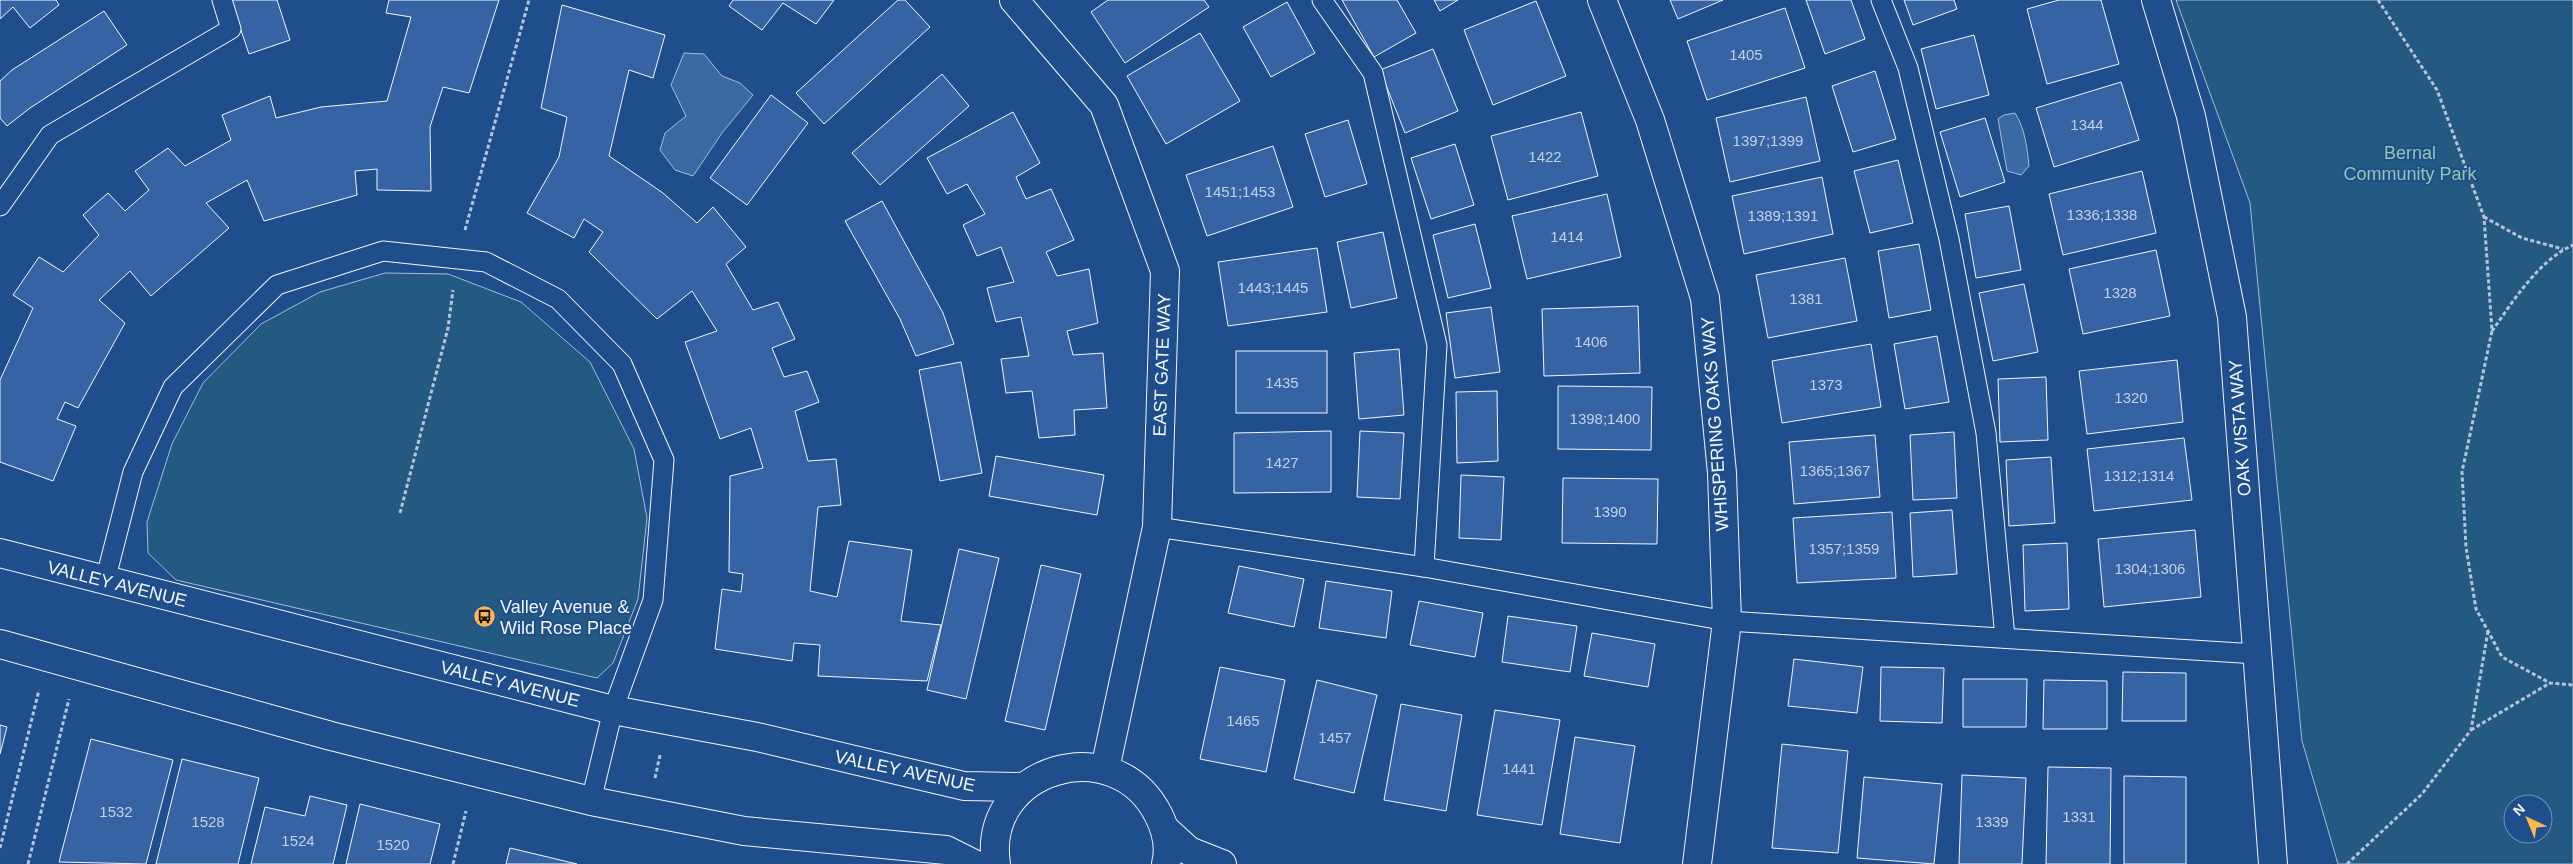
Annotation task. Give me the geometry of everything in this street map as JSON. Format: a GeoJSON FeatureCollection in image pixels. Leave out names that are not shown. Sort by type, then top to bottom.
{"type":"FeatureCollection","features":[{"type":"Feature","properties":{"kind":"street","name":"EAST GATE WAY"},"geometry":{"type":"LineString","coordinates":[[1014,0],[1104,105],[1165,271],[1157,527],[1105,768]]}},
{"type":"Feature","properties":{"kind":"street","name":"WHISPERING OAKS WAY"},"geometry":{"type":"LineString","coordinates":[[1602,0],[1650,120],[1705,298],[1722,473],[1727,621],[1696,864]]}},
{"type":"Feature","properties":{"kind":"street","name":"OAK VISTA WAY"},"geometry":{"type":"LineString","coordinates":[[2156,0],[2191,116],[2232,317],[2273,864]]}},
{"type":"Feature","properties":{"kind":"street","name":"VALLEY AVENUE"},"geometry":{"type":"LineString","coordinates":[[0,553],[614,710],[757,737],[956,785],[989,788],[1024,787]]}},
{"type":"Feature","properties":{"kind":"street"},"geometry":{"type":"LineString","coordinates":[[0,644],[331,736],[591,801],[744,831],[946,850],[974,864]]}},
{"type":"Feature","properties":{"kind":"street"},"geometry":{"type":"LineString","coordinates":[[996,864],[994,848],[1003,814],[1024,787],[1049,772],[1077,766],[1105,768],[1132,781],[1152,802],[1165,828],[1188,851],[1222,864]]}},
{"type":"Feature","properties":{"kind":"street"},"geometry":{"type":"LineString","coordinates":[[1165,828],[1168,857],[1166,864]]}},
{"type":"Feature","properties":{"kind":"lane"},"geometry":{"type":"LineString","coordinates":[[0,206],[50,135],[231,29],[222,0]]}},
{"type":"Feature","properties":{"kind":"lane"},"geometry":{"type":"LineString","coordinates":[[1322,0],[1374,73],[1437,345],[1424,567]]}},
{"type":"Feature","properties":{"kind":"lane"},"geometry":{"type":"LineString","coordinates":[[1881,0],[1908,68],[1949,239],[1986,433],[2005,638]]}},
{"type":"Feature","properties":{"kind":"lane"},"geometry":{"type":"LineString","coordinates":[[105,581],[133,472],[172,387],[277,285],[383,251],[486,262],[558,299],[622,364],[664,460],[653,600],[614,710],[591,801]]}},
{"type":"Feature","properties":{"kind":"lane"},"geometry":{"type":"LineString","coordinates":[[1157,527],[1424,567],[1727,621],[2258,654]]}},
{"type":"Feature","properties":{"kind":"path"},"geometry":{"type":"LineString","coordinates":[[400,513],[448,328],[457,258],[530,0]]}},
{"type":"Feature","properties":{"kind":"path"},"geometry":{"type":"LineString","coordinates":[[2378,0],[2437,90],[2484,217],[2492,331],[2462,472],[2466,547],[2476,609],[2502,657],[2550,683],[2573,685]]}},
{"type":"Feature","properties":{"kind":"path"},"geometry":{"type":"LineString","coordinates":[[2484,217],[2522,238],[2563,249]]}},
{"type":"Feature","properties":{"kind":"path"},"geometry":{"type":"LineString","coordinates":[[2492,331],[2524,285],[2563,249],[2573,244]]}},
{"type":"Feature","properties":{"kind":"path"},"geometry":{"type":"LineString","coordinates":[[2470,730],[2488,631]]}},
{"type":"Feature","properties":{"kind":"path"},"geometry":{"type":"LineString","coordinates":[[0,848],[47,658]]}},
{"type":"Feature","properties":{"kind":"path"},"geometry":{"type":"LineString","coordinates":[[28,864],[76,666]]}},
{"type":"Feature","properties":{"kind":"path"},"geometry":{"type":"LineString","coordinates":[[2347,864],[2422,794],[2470,730],[2550,683]]}},
{"type":"Feature","properties":{"kind":"path"},"geometry":{"type":"LineString","coordinates":[[653,787],[661,754]]}},
{"type":"Feature","properties":{"kind":"path"},"geometry":{"type":"LineString","coordinates":[[453,864],[466,811]]}},
{"type":"Feature","properties":{"kind":"green space","name":"Bernal Community Park"},"geometry":{"type":"Polygon","coordinates":[[[2176,0],[2573,0],[2573,864],[2338,864],[2302,741],[2250,203],[2176,0]]]}},
{"type":"Feature","properties":{"kind":"green space"},"geometry":{"type":"Polygon","coordinates":[[[385,273],[448,274],[521,302],[590,362],[634,449],[647,518],[638,599],[613,663],[597,678],[176,580],[148,553],[147,522],[172,444],[203,383],[261,324],[320,292],[385,273]]]}},
{"type":"Feature","properties":{"kind":"shaded area"},"geometry":{"type":"Polygon","coordinates":[[[684,53],[704,54],[722,76],[740,83],[753,95],[722,133],[693,176],[675,170],[660,150],[665,133],[686,116],[671,85],[684,53]]]}},
{"type":"Feature","properties":{"kind":"shaded area"},"geometry":{"type":"Polygon","coordinates":[[[2015,113],[2023,132],[2029,166],[2021,175],[2007,171],[1998,119],[2004,115],[2015,113]]]}},
{"type":"Feature","properties":{"kind":"building"},"geometry":{"type":"Polygon","coordinates":[[[0,0],[56,0],[59,5],[30,28],[13,7],[0,19],[0,0]]]}},
{"type":"Feature","properties":{"kind":"building"},"geometry":{"type":"Polygon","coordinates":[[[231,0],[277,0],[290,40],[249,54],[231,0]]]}},
{"type":"Feature","properties":{"kind":"building"},"geometry":{"type":"Polygon","coordinates":[[[389,0],[499,0],[469,93],[443,87],[430,127],[431,191],[377,190],[377,169],[355,171],[357,195],[264,221],[247,180],[206,203],[229,228],[151,296],[130,271],[99,300],[125,323],[78,408],[65,402],[57,419],[76,426],[53,481],[0,462],[0,380],[33,308],[13,295],[39,257],[63,272],[99,235],[83,215],[108,193],[125,211],[149,190],[135,171],[168,148],[185,166],[231,140],[222,115],[270,96],[276,118],[321,107],[387,101],[411,17],[386,13],[389,0]]]}},
{"type":"Feature","properties":{"kind":"building"},"geometry":{"type":"Polygon","coordinates":[[[733,0],[834,0],[816,24],[783,3],[762,30],[729,6],[733,0]]]}},
{"type":"Feature","properties":{"kind":"building"},"geometry":{"type":"Polygon","coordinates":[[[898,0],[905,0],[930,27],[824,124],[796,93],[898,0]]]}},
{"type":"Feature","properties":{"kind":"building"},"geometry":{"type":"Polygon","coordinates":[[[1108,0],[1204,0],[1209,7],[1125,63],[1091,12],[1108,0]]]}},
{"type":"Feature","properties":{"kind":"building"},"geometry":{"type":"Polygon","coordinates":[[[1342,0],[1397,0],[1416,33],[1374,57],[1342,0]]]}},
{"type":"Feature","properties":{"kind":"building"},"geometry":{"type":"Polygon","coordinates":[[[1434,0],[1458,0],[1440,11],[1434,0]]]}},
{"type":"Feature","properties":{"kind":"building"},"geometry":{"type":"Polygon","coordinates":[[[1670,0],[1723,0],[1678,19],[1670,0]]]}},
{"type":"Feature","properties":{"kind":"building"},"geometry":{"type":"Polygon","coordinates":[[[1806,0],[1851,0],[1865,39],[1825,54],[1806,0]]]}},
{"type":"Feature","properties":{"kind":"building"},"geometry":{"type":"Polygon","coordinates":[[[1904,0],[1954,0],[1957,9],[1913,25],[1904,0]]]}},
{"type":"Feature","properties":{"kind":"building"},"geometry":{"type":"Polygon","coordinates":[[[2059,0],[2101,0],[2119,64],[2047,84],[2027,9],[2059,0]]]}},
{"type":"Feature","properties":{"kind":"building"},"geometry":{"type":"Polygon","coordinates":[[[1536,1],[1566,76],[1493,105],[1464,30],[1536,1]]]}},
{"type":"Feature","properties":{"kind":"building"},"geometry":{"type":"Polygon","coordinates":[[[1287,2],[1315,53],[1271,77],[1243,27],[1287,2]]]}},
{"type":"Feature","properties":{"kind":"building"},"geometry":{"type":"Polygon","coordinates":[[[562,5],[665,35],[653,78],[629,70],[609,156],[663,193],[697,223],[713,207],[746,247],[726,264],[753,310],[778,302],[795,339],[772,348],[784,377],[807,371],[819,402],[795,411],[808,461],[836,459],[841,505],[818,507],[810,591],[837,597],[849,541],[912,550],[901,621],[941,625],[927,681],[818,676],[820,645],[794,643],[792,661],[715,649],[722,589],[741,592],[743,574],[729,572],[730,476],[763,468],[751,428],[720,439],[685,342],[717,331],[692,291],[657,319],[589,252],[603,232],[584,219],[574,238],[527,213],[559,157],[567,117],[541,108],[562,5]]]}},
{"type":"Feature","properties":{"kind":"building"},"geometry":{"type":"Polygon","coordinates":[[[1785,8],[1805,68],[1707,100],[1687,41],[1785,8]]]}},
{"type":"Feature","properties":{"kind":"building"},"geometry":{"type":"Polygon","coordinates":[[[104,11],[127,45],[30,108],[7,126],[0,118],[0,81],[12,70],[104,11]]]}},
{"type":"Feature","properties":{"kind":"building"},"geometry":{"type":"Polygon","coordinates":[[[1200,33],[1240,101],[1166,144],[1127,76],[1200,33]]]}},
{"type":"Feature","properties":{"kind":"building"},"geometry":{"type":"Polygon","coordinates":[[[1974,35],[1989,95],[1936,109],[1921,49],[1974,35]]]}},
{"type":"Feature","properties":{"kind":"building"},"geometry":{"type":"Polygon","coordinates":[[[1433,49],[1458,111],[1405,133],[1380,70],[1433,49]]]}},
{"type":"Feature","properties":{"kind":"building"},"geometry":{"type":"Polygon","coordinates":[[[1875,71],[1896,139],[1853,152],[1832,86],[1875,71]]]}},
{"type":"Feature","properties":{"kind":"building"},"geometry":{"type":"Polygon","coordinates":[[[942,74],[969,106],[880,185],[852,153],[942,74]]]}},
{"type":"Feature","properties":{"kind":"building"},"geometry":{"type":"Polygon","coordinates":[[[2121,82],[2139,140],[2054,167],[2036,108],[2121,82]]]}},
{"type":"Feature","properties":{"kind":"building"},"geometry":{"type":"Polygon","coordinates":[[[771,95],[808,123],[747,205],[710,178],[771,95]]]}},
{"type":"Feature","properties":{"kind":"building"},"geometry":{"type":"Polygon","coordinates":[[[1806,97],[1820,161],[1730,182],[1716,118],[1806,97]]]}},
{"type":"Feature","properties":{"kind":"building"},"geometry":{"type":"Polygon","coordinates":[[[1013,112],[1040,163],[1016,177],[1026,199],[1051,189],[1074,240],[1046,252],[1057,276],[1089,269],[1098,323],[1067,331],[1073,355],[1103,353],[1107,408],[1074,410],[1075,435],[1039,438],[1032,391],[1006,393],[1001,359],[1029,356],[1021,317],[996,322],[987,288],[1014,282],[1001,247],[977,256],[963,225],[985,214],[967,184],[947,194],[927,158],[1013,112]]]}},
{"type":"Feature","properties":{"kind":"building"},"geometry":{"type":"Polygon","coordinates":[[[1581,112],[1598,176],[1508,200],[1491,136],[1581,112]]]}},
{"type":"Feature","properties":{"kind":"building"},"geometry":{"type":"Polygon","coordinates":[[[1985,118],[2005,182],[1960,197],[1940,132],[1985,118]]]}},
{"type":"Feature","properties":{"kind":"building"},"geometry":{"type":"Polygon","coordinates":[[[1348,120],[1367,184],[1325,197],[1305,134],[1348,120]]]}},
{"type":"Feature","properties":{"kind":"building"},"geometry":{"type":"Polygon","coordinates":[[[1455,144],[1474,205],[1431,219],[1411,158],[1455,144]]]}},
{"type":"Feature","properties":{"kind":"building"},"geometry":{"type":"Polygon","coordinates":[[[1273,146],[1293,207],[1207,236],[1186,175],[1273,146]]]}},
{"type":"Feature","properties":{"kind":"building"},"geometry":{"type":"Polygon","coordinates":[[[1898,160],[1913,223],[1870,233],[1854,171],[1898,160]]]}},
{"type":"Feature","properties":{"kind":"building"},"geometry":{"type":"Polygon","coordinates":[[[2142,171],[2156,233],[2063,255],[2049,194],[2142,171]]]}},
{"type":"Feature","properties":{"kind":"building"},"geometry":{"type":"Polygon","coordinates":[[[1822,177],[1833,234],[1744,254],[1732,196],[1822,177]]]}},
{"type":"Feature","properties":{"kind":"building"},"geometry":{"type":"Polygon","coordinates":[[[1607,194],[1621,257],[1527,279],[1512,216],[1607,194]]]}},
{"type":"Feature","properties":{"kind":"building"},"geometry":{"type":"Polygon","coordinates":[[[882,201],[943,313],[954,344],[916,356],[900,319],[845,221],[882,201]]]}},
{"type":"Feature","properties":{"kind":"building"},"geometry":{"type":"Polygon","coordinates":[[[2009,206],[2021,270],[1976,278],[1965,214],[2009,206]]]}},
{"type":"Feature","properties":{"kind":"building"},"geometry":{"type":"Polygon","coordinates":[[[1475,224],[1491,288],[1448,298],[1433,235],[1475,224]]]}},
{"type":"Feature","properties":{"kind":"building"},"geometry":{"type":"Polygon","coordinates":[[[1383,232],[1397,298],[1351,308],[1337,242],[1383,232]]]}},
{"type":"Feature","properties":{"kind":"building"},"geometry":{"type":"Polygon","coordinates":[[[1919,244],[1931,310],[1889,318],[1878,251],[1919,244]]]}},
{"type":"Feature","properties":{"kind":"building"},"geometry":{"type":"Polygon","coordinates":[[[1317,248],[1327,312],[1228,326],[1218,262],[1317,248]]]}},
{"type":"Feature","properties":{"kind":"building"},"geometry":{"type":"Polygon","coordinates":[[[2156,250],[2170,316],[2083,334],[2069,269],[2156,250]]]}},
{"type":"Feature","properties":{"kind":"building"},"geometry":{"type":"Polygon","coordinates":[[[1845,258],[1857,321],[1768,338],[1756,275],[1845,258]]]}},
{"type":"Feature","properties":{"kind":"building"},"geometry":{"type":"Polygon","coordinates":[[[2024,284],[2038,352],[1993,361],[1979,293],[2024,284]]]}},
{"type":"Feature","properties":{"kind":"building"},"geometry":{"type":"Polygon","coordinates":[[[1638,306],[1640,373],[1544,376],[1542,309],[1638,306]]]}},
{"type":"Feature","properties":{"kind":"building"},"geometry":{"type":"Polygon","coordinates":[[[1491,307],[1500,372],[1455,378],[1446,313],[1491,307]]]}},
{"type":"Feature","properties":{"kind":"building"},"geometry":{"type":"Polygon","coordinates":[[[1937,336],[1949,402],[1905,409],[1894,344],[1937,336]]]}},
{"type":"Feature","properties":{"kind":"building"},"geometry":{"type":"Polygon","coordinates":[[[1871,344],[1881,407],[1782,423],[1772,361],[1871,344]]]}},
{"type":"Feature","properties":{"kind":"building"},"geometry":{"type":"Polygon","coordinates":[[[1399,349],[1404,415],[1359,419],[1354,353],[1399,349]]]}},
{"type":"Feature","properties":{"kind":"building"},"geometry":{"type":"Polygon","coordinates":[[[1236,351],[1327,351],[1327,413],[1236,413],[1236,351]]]}},
{"type":"Feature","properties":{"kind":"building"},"geometry":{"type":"Polygon","coordinates":[[[2177,360],[2183,422],[2087,434],[2079,371],[2177,360]]]}},
{"type":"Feature","properties":{"kind":"building"},"geometry":{"type":"Polygon","coordinates":[[[961,362],[982,473],[940,481],[919,370],[961,362]]]}},
{"type":"Feature","properties":{"kind":"building"},"geometry":{"type":"Polygon","coordinates":[[[2046,377],[2048,440],[2000,442],[1998,379],[2046,377]]]}},
{"type":"Feature","properties":{"kind":"building"},"geometry":{"type":"Polygon","coordinates":[[[1558,386],[1652,387],[1651,450],[1558,449],[1558,386]]]}},
{"type":"Feature","properties":{"kind":"building"},"geometry":{"type":"Polygon","coordinates":[[[1497,391],[1498,461],[1457,463],[1456,392],[1497,391]]]}},
{"type":"Feature","properties":{"kind":"building"},"geometry":{"type":"Polygon","coordinates":[[[1331,431],[1331,492],[1234,493],[1234,433],[1331,431]]]}},
{"type":"Feature","properties":{"kind":"building"},"geometry":{"type":"Polygon","coordinates":[[[1360,431],[1404,433],[1400,499],[1357,497],[1360,431]]]}},
{"type":"Feature","properties":{"kind":"building"},"geometry":{"type":"Polygon","coordinates":[[[1954,432],[1957,498],[1913,500],[1910,435],[1954,432]]]}},
{"type":"Feature","properties":{"kind":"building"},"geometry":{"type":"Polygon","coordinates":[[[1875,435],[1880,497],[1794,504],[1789,442],[1875,435]]]}},
{"type":"Feature","properties":{"kind":"building"},"geometry":{"type":"Polygon","coordinates":[[[2184,438],[2192,500],[2094,511],[2087,449],[2184,438]]]}},
{"type":"Feature","properties":{"kind":"building"},"geometry":{"type":"Polygon","coordinates":[[[996,456],[1104,475],[1097,515],[989,496],[996,456]]]}},
{"type":"Feature","properties":{"kind":"building"},"geometry":{"type":"Polygon","coordinates":[[[2051,457],[2055,523],[2009,526],[2006,460],[2051,457]]]}},
{"type":"Feature","properties":{"kind":"building"},"geometry":{"type":"Polygon","coordinates":[[[1461,475],[1504,477],[1501,540],[1459,538],[1461,475]]]}},
{"type":"Feature","properties":{"kind":"building"},"geometry":{"type":"Polygon","coordinates":[[[1563,478],[1658,479],[1657,544],[1562,543],[1563,478]]]}},
{"type":"Feature","properties":{"kind":"building"},"geometry":{"type":"Polygon","coordinates":[[[1952,510],[1957,574],[1913,577],[1910,513],[1952,510]]]}},
{"type":"Feature","properties":{"kind":"building"},"geometry":{"type":"Polygon","coordinates":[[[1892,512],[1896,578],[1797,583],[1793,518],[1892,512]]]}},
{"type":"Feature","properties":{"kind":"building"},"geometry":{"type":"Polygon","coordinates":[[[2195,530],[2201,597],[2104,607],[2098,539],[2195,530]]]}},
{"type":"Feature","properties":{"kind":"building"},"geometry":{"type":"Polygon","coordinates":[[[2067,543],[2069,609],[2025,611],[2023,545],[2067,543]]]}},
{"type":"Feature","properties":{"kind":"building"},"geometry":{"type":"Polygon","coordinates":[[[959,549],[999,558],[966,699],[927,690],[959,549]]]}},
{"type":"Feature","properties":{"kind":"building"},"geometry":{"type":"Polygon","coordinates":[[[1041,565],[1081,574],[1045,730],[1005,721],[1041,565]]]}},
{"type":"Feature","properties":{"kind":"building"},"geometry":{"type":"Polygon","coordinates":[[[1239,566],[1304,579],[1294,627],[1228,613],[1239,566]]]}},
{"type":"Feature","properties":{"kind":"building"},"geometry":{"type":"Polygon","coordinates":[[[1326,581],[1392,591],[1386,638],[1319,628],[1326,581]]]}},
{"type":"Feature","properties":{"kind":"building"},"geometry":{"type":"Polygon","coordinates":[[[1419,601],[1483,613],[1475,657],[1410,645],[1419,601]]]}},
{"type":"Feature","properties":{"kind":"building"},"geometry":{"type":"Polygon","coordinates":[[[1508,616],[1577,626],[1570,672],[1502,662],[1508,616]]]}},
{"type":"Feature","properties":{"kind":"building"},"geometry":{"type":"Polygon","coordinates":[[[1592,633],[1655,644],[1648,687],[1584,676],[1592,633]]]}},
{"type":"Feature","properties":{"kind":"building"},"geometry":{"type":"Polygon","coordinates":[[[1794,659],[1863,667],[1857,713],[1788,706],[1794,659]]]}},
{"type":"Feature","properties":{"kind":"building"},"geometry":{"type":"Polygon","coordinates":[[[1220,667],[1285,680],[1266,772],[1200,759],[1220,667]]]}},
{"type":"Feature","properties":{"kind":"building"},"geometry":{"type":"Polygon","coordinates":[[[1881,667],[1944,668],[1942,723],[1880,721],[1881,667]]]}},
{"type":"Feature","properties":{"kind":"building"},"geometry":{"type":"Polygon","coordinates":[[[2123,672],[2186,673],[2186,721],[2122,721],[2123,672]]]}},
{"type":"Feature","properties":{"kind":"building"},"geometry":{"type":"Polygon","coordinates":[[[1963,679],[2027,679],[2026,727],[1963,727],[1963,679]]]}},
{"type":"Feature","properties":{"kind":"building"},"geometry":{"type":"Polygon","coordinates":[[[1317,680],[1377,695],[1354,793],[1294,779],[1317,680]]]}},
{"type":"Feature","properties":{"kind":"building"},"geometry":{"type":"Polygon","coordinates":[[[2044,680],[2107,681],[2107,729],[2043,729],[2044,680]]]}},
{"type":"Feature","properties":{"kind":"building"},"geometry":{"type":"Polygon","coordinates":[[[1401,704],[1462,715],[1446,811],[1384,800],[1401,704]]]}},
{"type":"Feature","properties":{"kind":"building"},"geometry":{"type":"Polygon","coordinates":[[[1495,710],[1560,720],[1542,825],[1477,815],[1495,710]]]}},
{"type":"Feature","properties":{"kind":"building"},"geometry":{"type":"Polygon","coordinates":[[[0,725],[7,727],[0,754],[0,725]]]}},
{"type":"Feature","properties":{"kind":"building"},"geometry":{"type":"Polygon","coordinates":[[[1575,737],[1635,746],[1620,843],[1560,834],[1575,737]]]}},
{"type":"Feature","properties":{"kind":"building"},"geometry":{"type":"Polygon","coordinates":[[[91,739],[173,760],[146,864],[59,862],[91,739]]]}},
{"type":"Feature","properties":{"kind":"building"},"geometry":{"type":"Polygon","coordinates":[[[1782,744],[1848,751],[1838,853],[1772,848],[1782,744]]]}},
{"type":"Feature","properties":{"kind":"building"},"geometry":{"type":"Polygon","coordinates":[[[182,759],[259,778],[238,864],[156,864],[182,759]]]}},
{"type":"Feature","properties":{"kind":"building"},"geometry":{"type":"Polygon","coordinates":[[[2048,767],[2111,768],[2110,864],[2046,864],[2048,767]]]}},
{"type":"Feature","properties":{"kind":"building"},"geometry":{"type":"Polygon","coordinates":[[[1962,775],[2026,778],[2022,864],[1959,864],[1962,775]]]}},
{"type":"Feature","properties":{"kind":"building"},"geometry":{"type":"Polygon","coordinates":[[[2124,776],[2186,777],[2186,864],[2124,864],[2124,776]]]}},
{"type":"Feature","properties":{"kind":"building"},"geometry":{"type":"Polygon","coordinates":[[[1864,777],[1942,784],[1934,864],[1857,858],[1864,777]]]}},
{"type":"Feature","properties":{"kind":"building"},"geometry":{"type":"Polygon","coordinates":[[[310,796],[347,805],[333,864],[251,864],[265,807],[305,816],[310,796]]]}},
{"type":"Feature","properties":{"kind":"building"},"geometry":{"type":"Polygon","coordinates":[[[360,804],[440,824],[430,864],[346,864],[360,804]]]}},
{"type":"Feature","properties":{"kind":"building"},"geometry":{"type":"Polygon","coordinates":[[[510,848],[577,864],[506,864],[510,848]]]}},
{"type":"Feature","properties":{"kind":"place","name":"Valley Avenue & Wild Rose Place"},"geometry":{"type":"Point","coordinates":[484,617]}}]}
